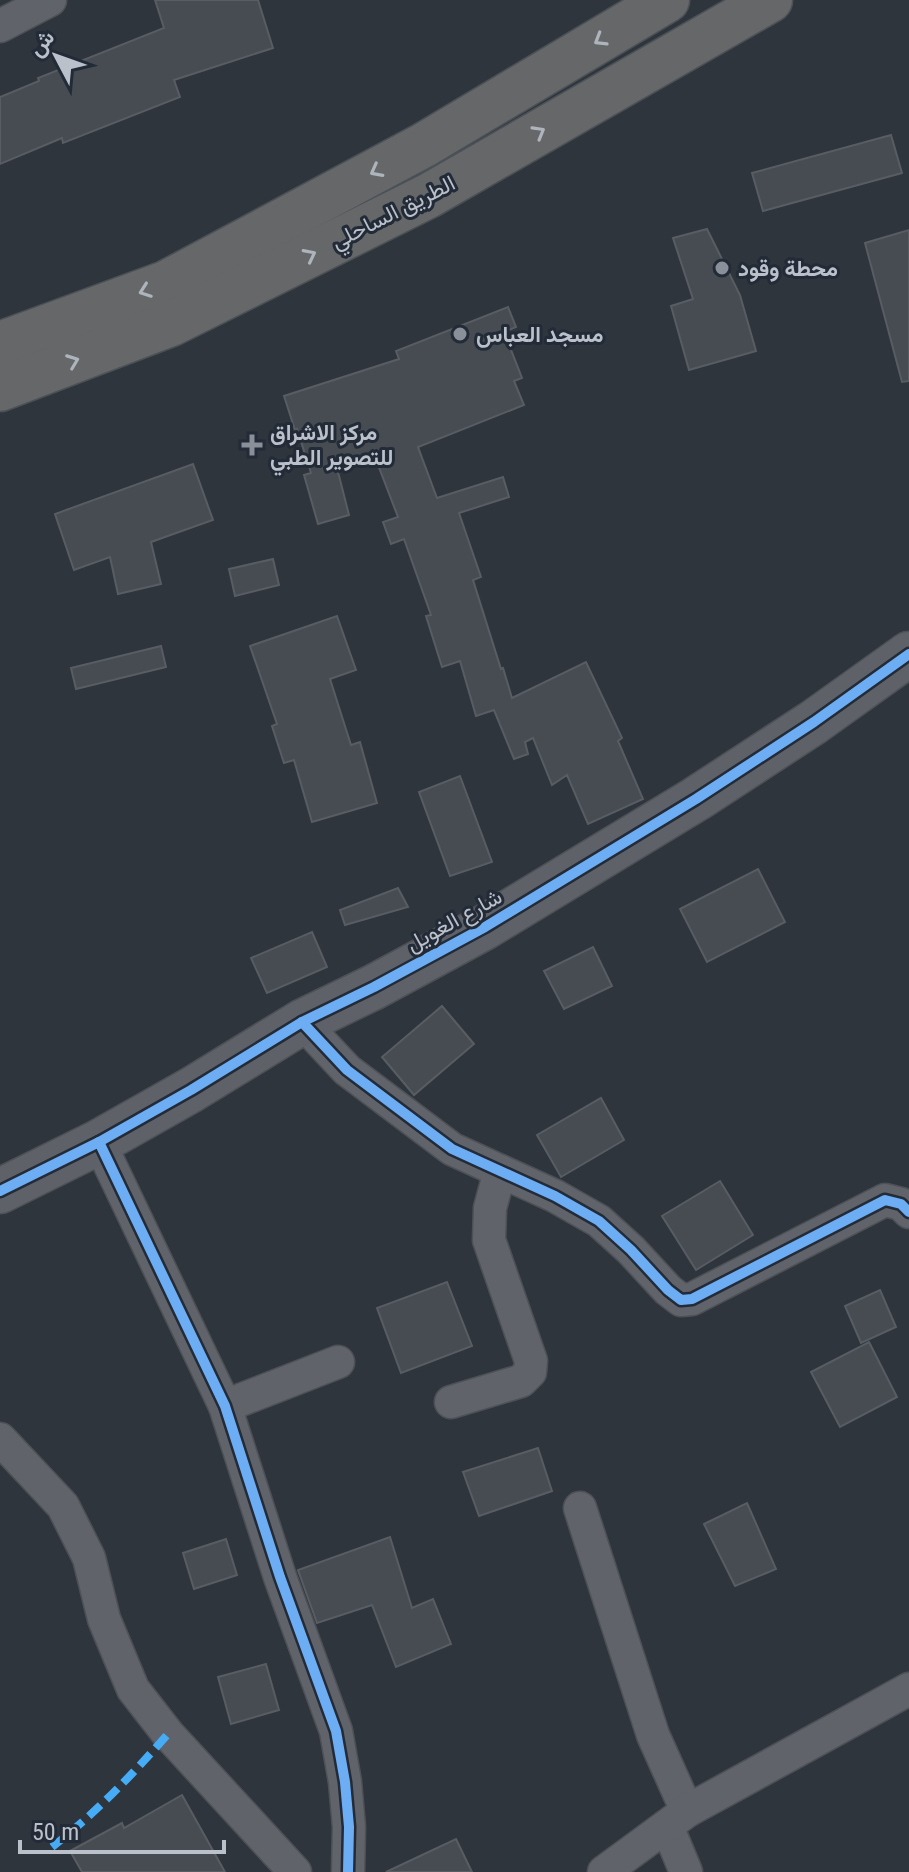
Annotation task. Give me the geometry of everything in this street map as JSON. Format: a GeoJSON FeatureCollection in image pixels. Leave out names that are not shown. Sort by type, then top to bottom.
{"type":"FeatureCollection","features":[{"type":"Feature","properties":{"kind":"highway","name":"الطريق الساحلي"},"geometry":{"type":"LineString","coordinates":[[0,344],[166,283],[424,145],[667,0]]}},
{"type":"Feature","properties":{"kind":"highway","name":"الطريق الساحلي"},"geometry":{"type":"LineString","coordinates":[[0,389],[171,324],[413,203],[770,0]]}},
{"type":"Feature","properties":{"kind":"street"},"geometry":{"type":"LineString","coordinates":[[0,26],[50,0]]}},
{"type":"Feature","properties":{"kind":"street","name":"شارع الغويل"},"geometry":{"type":"LineString","coordinates":[[0,1191],[99,1142],[302,1022],[485,927],[696,799],[814,722],[909,654]]}},
{"type":"Feature","properties":{"kind":"street"},"geometry":{"type":"LineString","coordinates":[[302,1022],[347,1070],[452,1149],[555,1196],[599,1221],[681,1300],[692,1299],[885,1200],[901,1204],[909,1212]]}},
{"type":"Feature","properties":{"kind":"street"},"geometry":{"type":"LineString","coordinates":[[99,1142],[225,1406],[280,1577],[336,1731],[349,1827],[348,1872]]}},
{"type":"Feature","properties":{"kind":"street"},"geometry":{"type":"LineString","coordinates":[[451,1402],[521,1381],[530,1372],[531,1361],[489,1240],[490,1208],[500,1171]]}},
{"type":"Feature","properties":{"kind":"street"},"geometry":{"type":"LineString","coordinates":[[225,1406],[338,1362]]}},
{"type":"Feature","properties":{"kind":"street"},"geometry":{"type":"LineString","coordinates":[[0,1439],[63,1506],[89,1558],[104,1619],[133,1689],[168,1734],[295,1872]]}},
{"type":"Feature","properties":{"kind":"street"},"geometry":{"type":"LineString","coordinates":[[580,1508],[653,1735],[677,1818],[686,1872]]}},
{"type":"Feature","properties":{"kind":"street"},"geometry":{"type":"LineString","coordinates":[[604,1872],[677,1818],[909,1689]]}},
{"type":"Feature","properties":{"kind":"building"},"geometry":{"type":"Polygon","coordinates":[[[155,0],[258,0],[273,48],[174,80],[180,97],[63,143],[62,138],[0,164],[0,97],[39,81],[38,78],[164,28],[155,0]]]}},
{"type":"Feature","properties":{"kind":"building"},"geometry":{"type":"Polygon","coordinates":[[[891,135],[902,173],[763,211],[752,173],[891,135]]]}},
{"type":"Feature","properties":{"kind":"building"},"geometry":{"type":"Polygon","coordinates":[[[707,229],[740,295],[756,351],[689,370],[671,306],[693,299],[673,238],[707,229]]]}},
{"type":"Feature","properties":{"kind":"building"},"geometry":{"type":"Polygon","coordinates":[[[909,230],[909,381],[902,382],[865,243],[909,230]]]}},
{"type":"Feature","properties":{"kind":"building"},"geometry":{"type":"Polygon","coordinates":[[[508,307],[516,327],[504,332],[522,378],[514,381],[524,405],[418,447],[437,498],[503,477],[509,497],[459,513],[481,577],[473,580],[512,698],[586,662],[622,738],[618,741],[643,799],[588,824],[567,775],[552,785],[533,738],[525,742],[528,754],[514,759],[494,710],[476,716],[460,661],[442,667],[426,616],[431,615],[404,539],[391,544],[383,522],[398,517],[373,452],[336,464],[349,515],[318,524],[304,475],[311,473],[284,396],[399,359],[396,351],[508,307]]]}},
{"type":"Feature","properties":{"kind":"building"},"geometry":{"type":"Polygon","coordinates":[[[193,464],[213,520],[151,542],[161,584],[118,594],[110,557],[74,570],[55,514],[193,464]]]}},
{"type":"Feature","properties":{"kind":"building"},"geometry":{"type":"Polygon","coordinates":[[[273,559],[279,585],[235,596],[229,569],[273,559]]]}},
{"type":"Feature","properties":{"kind":"building"},"geometry":{"type":"Polygon","coordinates":[[[337,616],[356,670],[330,679],[351,745],[360,742],[377,803],[312,822],[294,760],[284,763],[272,726],[277,724],[250,646],[337,616]]]}},
{"type":"Feature","properties":{"kind":"building"},"geometry":{"type":"Polygon","coordinates":[[[161,646],[166,667],[76,689],[71,668],[161,646]]]}},
{"type":"Feature","properties":{"kind":"building"},"geometry":{"type":"Polygon","coordinates":[[[460,776],[492,862],[450,876],[419,792],[460,776]]]}},
{"type":"Feature","properties":{"kind":"building"},"geometry":{"type":"Polygon","coordinates":[[[758,869],[785,922],[707,962],[680,909],[758,869]]]}},
{"type":"Feature","properties":{"kind":"building"},"geometry":{"type":"Polygon","coordinates":[[[398,888],[408,907],[345,925],[340,910],[398,888]]]}},
{"type":"Feature","properties":{"kind":"building"},"geometry":{"type":"Polygon","coordinates":[[[312,932],[327,967],[267,993],[251,958],[312,932]]]}},
{"type":"Feature","properties":{"kind":"building"},"geometry":{"type":"Polygon","coordinates":[[[593,947],[612,986],[564,1009],[544,971],[593,947]]]}},
{"type":"Feature","properties":{"kind":"building"},"geometry":{"type":"Polygon","coordinates":[[[442,1006],[474,1044],[414,1095],[382,1057],[442,1006]]]}},
{"type":"Feature","properties":{"kind":"building"},"geometry":{"type":"Polygon","coordinates":[[[601,1098],[624,1140],[561,1177],[537,1135],[601,1098]]]}},
{"type":"Feature","properties":{"kind":"building"},"geometry":{"type":"Polygon","coordinates":[[[720,1181],[753,1235],[696,1270],[662,1216],[720,1181]]]}},
{"type":"Feature","properties":{"kind":"building"},"geometry":{"type":"Polygon","coordinates":[[[447,1282],[472,1346],[401,1373],[377,1308],[447,1282]]]}},
{"type":"Feature","properties":{"kind":"building"},"geometry":{"type":"Polygon","coordinates":[[[880,1290],[896,1327],[861,1343],[845,1306],[880,1290]]]}},
{"type":"Feature","properties":{"kind":"building"},"geometry":{"type":"Polygon","coordinates":[[[869,1342],[897,1397],[840,1427],[811,1372],[869,1342]]]}},
{"type":"Feature","properties":{"kind":"building"},"geometry":{"type":"Polygon","coordinates":[[[538,1448],[552,1491],[479,1516],[463,1472],[538,1448]]]}},
{"type":"Feature","properties":{"kind":"building"},"geometry":{"type":"Polygon","coordinates":[[[747,1503],[776,1569],[735,1586],[704,1524],[747,1503]]]}},
{"type":"Feature","properties":{"kind":"building"},"geometry":{"type":"Polygon","coordinates":[[[390,1537],[412,1608],[433,1599],[451,1644],[396,1667],[372,1605],[317,1623],[298,1570],[390,1537]]]}},
{"type":"Feature","properties":{"kind":"building"},"geometry":{"type":"Polygon","coordinates":[[[226,1539],[237,1575],[194,1589],[183,1553],[226,1539]]]}},
{"type":"Feature","properties":{"kind":"building"},"geometry":{"type":"Polygon","coordinates":[[[266,1664],[279,1710],[231,1724],[218,1677],[266,1664]]]}},
{"type":"Feature","properties":{"kind":"building"},"geometry":{"type":"Polygon","coordinates":[[[182,1795],[225,1872],[82,1872],[70,1851],[122,1823],[124,1828],[182,1795]]]}},
{"type":"Feature","properties":{"kind":"building"},"geometry":{"type":"Polygon","coordinates":[[[456,1839],[472,1872],[386,1872],[456,1839]]]}},
{"type":"Feature","properties":{"kind":"marked path"},"geometry":{"type":"LineString","coordinates":[[52,1847],[113,1794],[168,1734]]}},
{"type":"Feature","properties":{"kind":"cycle path"},"geometry":{"type":"LineString","coordinates":[[0,1191],[99,1142],[302,1022],[485,927],[696,799],[814,722],[909,654]]}},
{"type":"Feature","properties":{"kind":"cycle path"},"geometry":{"type":"LineString","coordinates":[[302,1022],[347,1070],[452,1149],[555,1196],[599,1221],[681,1300],[692,1299],[885,1200],[901,1204],[909,1212]]}},
{"type":"Feature","properties":{"kind":"cycle path"},"geometry":{"type":"LineString","coordinates":[[99,1142],[225,1406],[280,1577],[336,1731],[349,1827],[348,1872]]}},
{"type":"Feature","properties":{"kind":"place","name":"محطة وقود"},"geometry":{"type":"Point","coordinates":[722,268]}},
{"type":"Feature","properties":{"kind":"place","name":"مسجد العباس"},"geometry":{"type":"Point","coordinates":[460,334]}},
{"type":"Feature","properties":{"kind":"place","name":"مركز الاشراق للتصوير الطبي"},"geometry":{"type":"Point","coordinates":[252,445]}}]}
